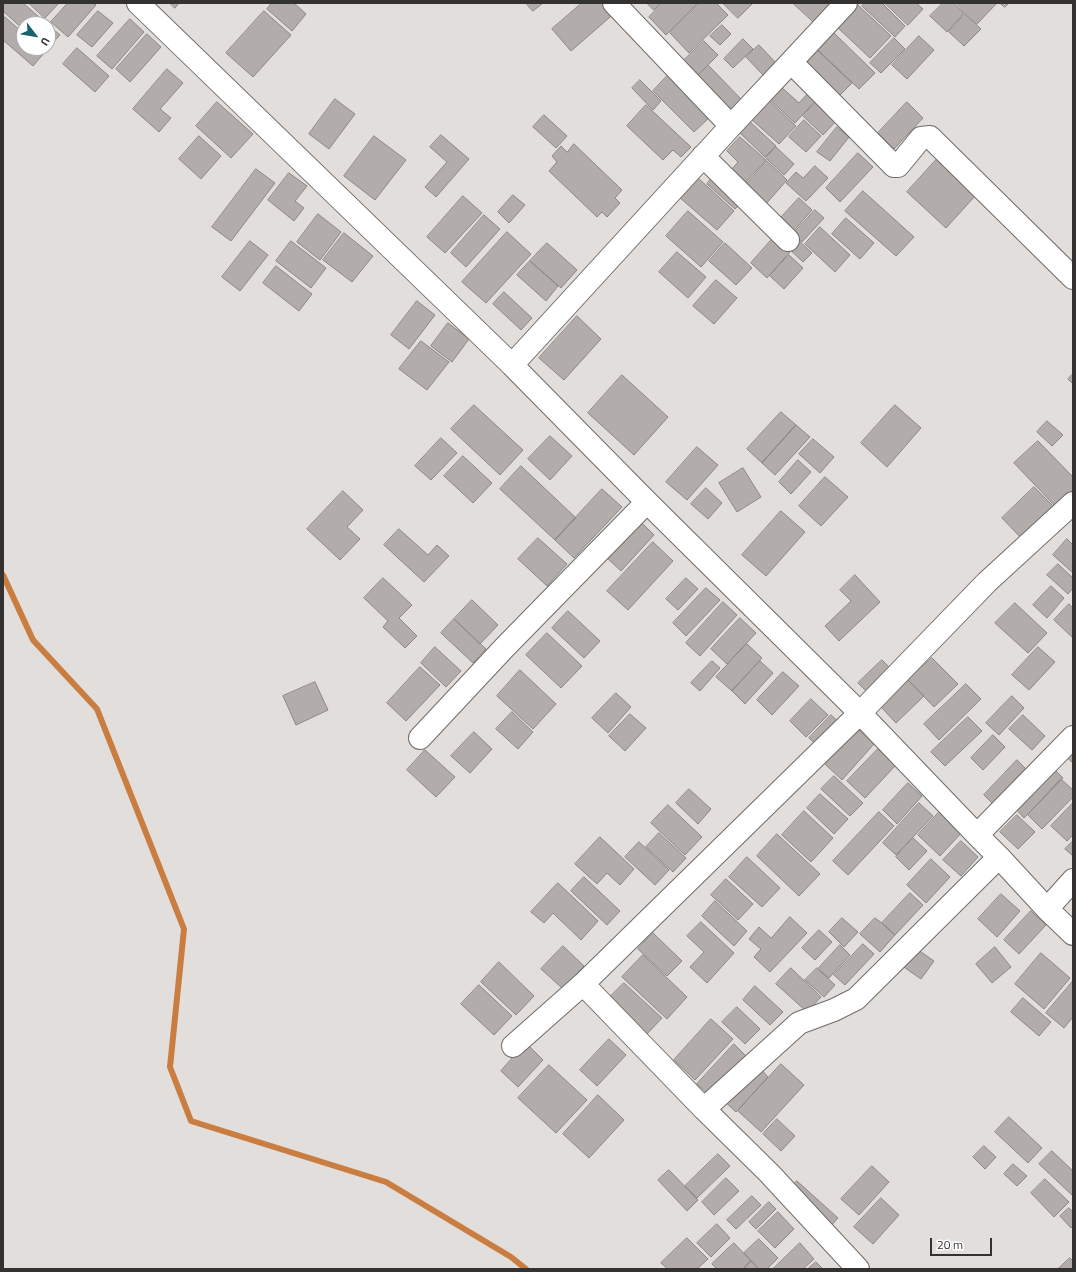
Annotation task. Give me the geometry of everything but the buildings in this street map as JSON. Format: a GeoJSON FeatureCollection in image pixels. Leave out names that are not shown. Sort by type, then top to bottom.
{"type":"FeatureCollection","features":[{"type":"Feature","properties":{"kind":"street"},"geometry":{"type":"LineString","coordinates":[[138,3],[512,365],[647,502],[860,713],[1000,857],[1047,909],[1073,934]]}},
{"type":"Feature","properties":{"kind":"street"},"geometry":{"type":"LineString","coordinates":[[614,3],[731,126]]}},
{"type":"Feature","properties":{"kind":"street"},"geometry":{"type":"LineString","coordinates":[[512,365],[845,3]]}},
{"type":"Feature","properties":{"kind":"street"},"geometry":{"type":"LineString","coordinates":[[792,62],[894,166],[898,166],[921,138],[930,136],[1073,278]]}},
{"type":"Feature","properties":{"kind":"street"},"geometry":{"type":"LineString","coordinates":[[703,156],[788,240]]}},
{"type":"Feature","properties":{"kind":"street"},"geometry":{"type":"LineString","coordinates":[[420,738],[505,647],[647,502]]}},
{"type":"Feature","properties":{"kind":"street"},"geometry":{"type":"LineString","coordinates":[[513,1046],[583,984],[860,713],[986,582],[1073,503]]}},
{"type":"Feature","properties":{"kind":"street"},"geometry":{"type":"LineString","coordinates":[[977,835],[1073,737]]}},
{"type":"Feature","properties":{"kind":"street"},"geometry":{"type":"LineString","coordinates":[[704,1109],[799,1024],[834,1010],[856,999],[1000,857]]}},
{"type":"Feature","properties":{"kind":"street"},"geometry":{"type":"LineString","coordinates":[[1047,909],[1073,880]]}},
{"type":"Feature","properties":{"kind":"street"},"geometry":{"type":"LineString","coordinates":[[583,984],[704,1109],[769,1173],[858,1269]]}},
{"type":"Feature","properties":{"kind":"waterway"},"geometry":{"type":"LineString","coordinates":[[3,575],[33,640],[97,709],[184,929],[170,1067],[191,1121],[386,1182],[511,1257],[526,1269]]}}]}
